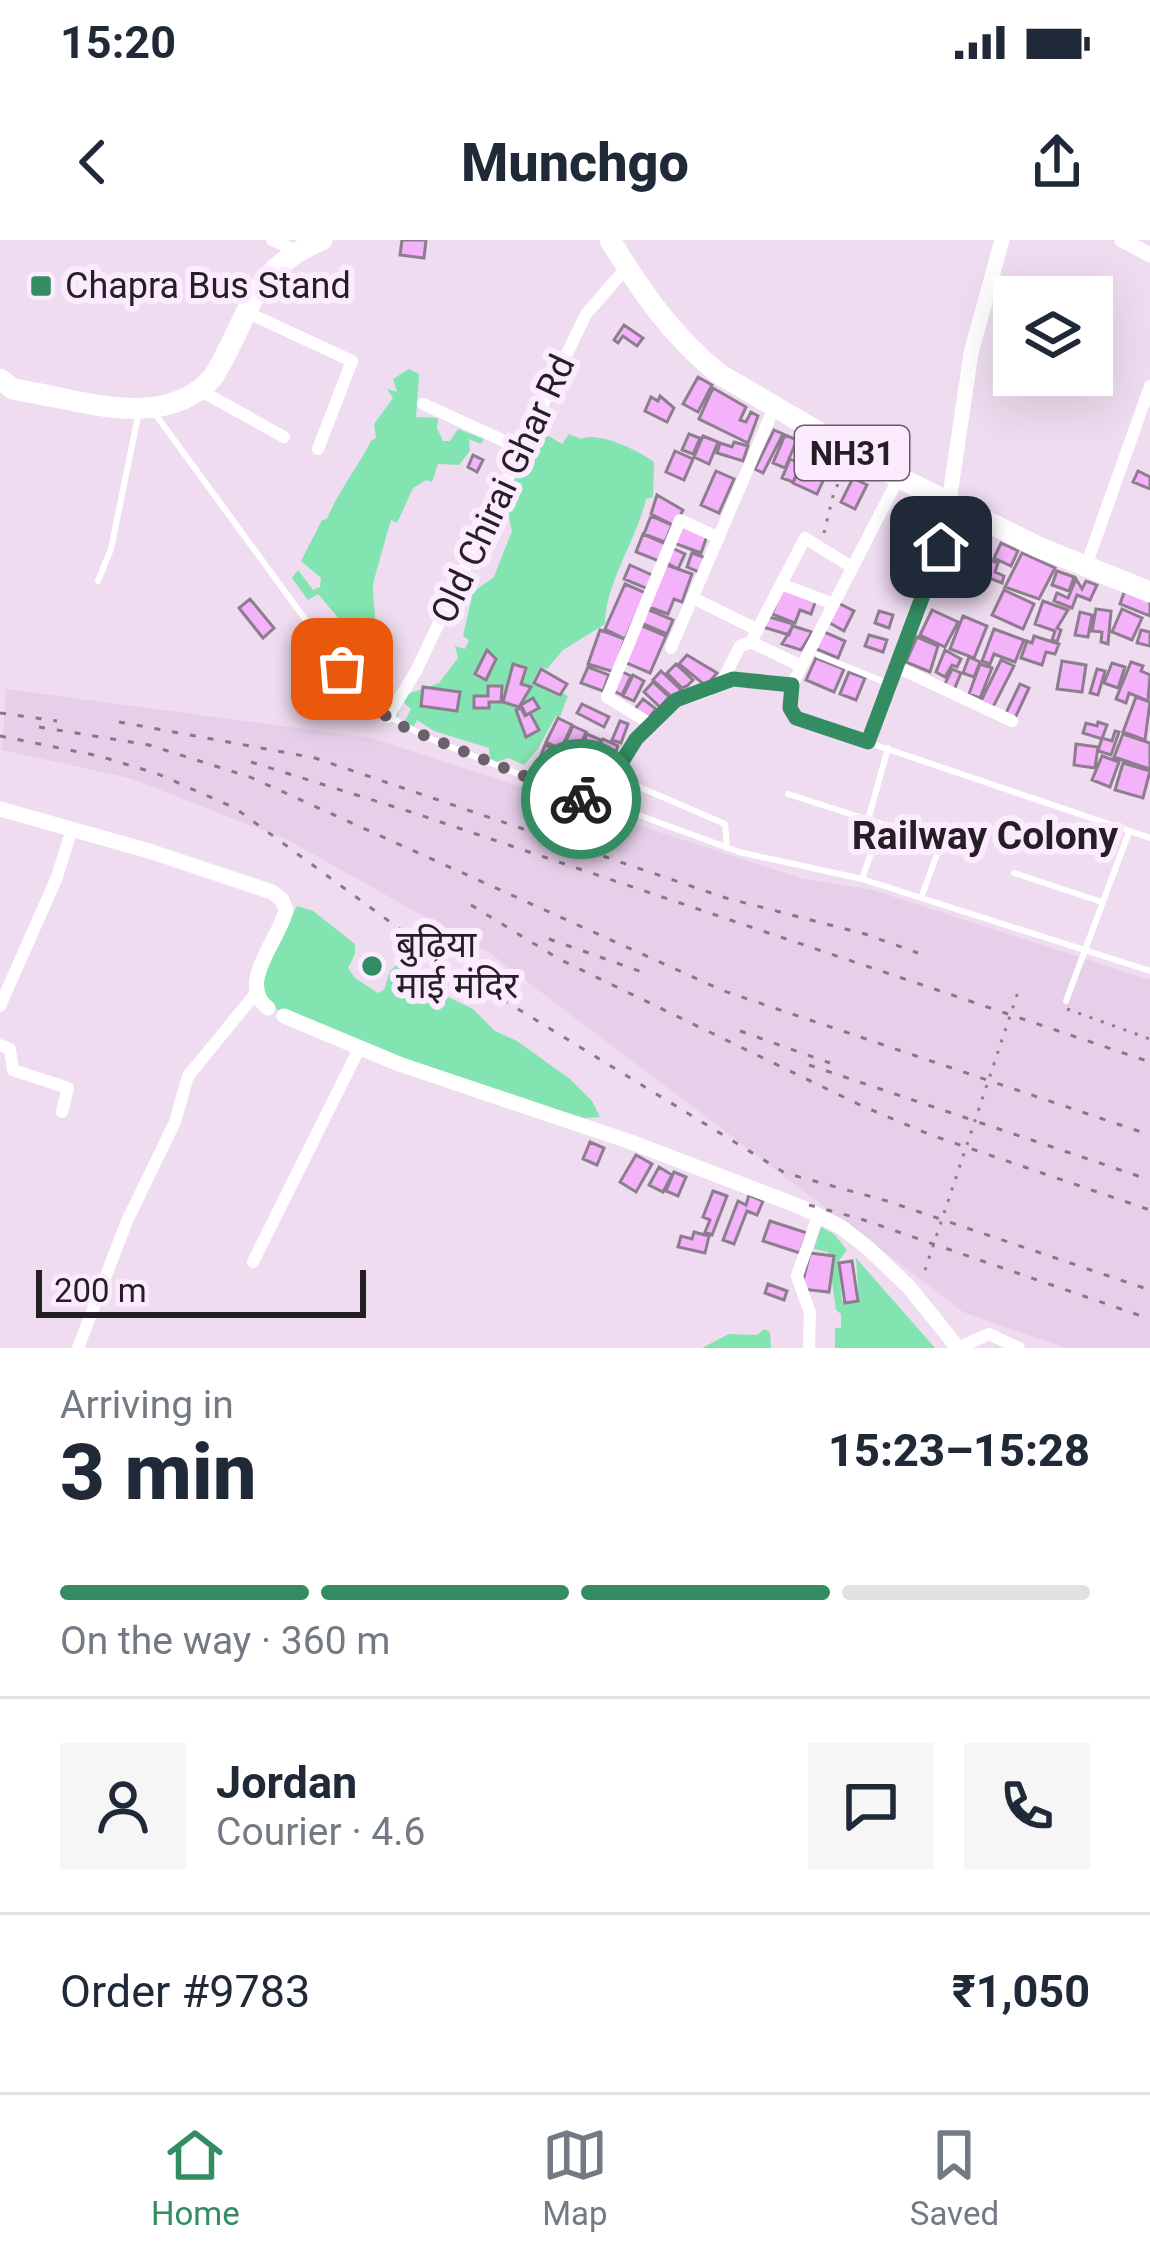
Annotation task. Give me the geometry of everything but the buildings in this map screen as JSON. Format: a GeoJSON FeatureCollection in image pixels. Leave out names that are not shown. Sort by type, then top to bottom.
{"type":"FeatureCollection","features":[{"type":"Feature","properties":{"kind":"highway"},"geometry":{"type":"LineString","coordinates":[[4,387],[146,409],[169,407],[201,391],[224,359],[268,272],[322,240]]}},
{"type":"Feature","properties":{"kind":"highway","name":"NH31"},"geometry":{"type":"LineString","coordinates":[[610,240],[644,296],[695,355],[774,408],[953,504],[1150,592]]}},
{"type":"Feature","properties":{"kind":"street"},"geometry":{"type":"LineString","coordinates":[[272,240],[297,251]]}},
{"type":"Feature","properties":{"kind":"street"},"geometry":{"type":"LineString","coordinates":[[1122,240],[1150,255]]}},
{"type":"Feature","properties":{"kind":"street"},"geometry":{"type":"LineString","coordinates":[[868,742],[953,504],[971,353],[997,243]]}},
{"type":"Feature","properties":{"kind":"street","name":"Old Chirai Ghar Rd"},"geometry":{"type":"LineString","coordinates":[[388,717],[416,671],[586,314],[627,267]]}},
{"type":"Feature","properties":{"kind":"street"},"geometry":{"type":"LineString","coordinates":[[246,312],[352,361],[317,448]]}},
{"type":"Feature","properties":{"kind":"street"},"geometry":{"type":"LineString","coordinates":[[1086,566],[1150,386]]}},
{"type":"Feature","properties":{"kind":"street"},"geometry":{"type":"LineString","coordinates":[[201,391],[284,437]]}},
{"type":"Feature","properties":{"kind":"street"},"geometry":{"type":"LineString","coordinates":[[423,404],[522,449]]}},
{"type":"Feature","properties":{"kind":"street"},"geometry":{"type":"LineString","coordinates":[[671,648],[774,408]]}},
{"type":"Feature","properties":{"kind":"street"},"geometry":{"type":"LineString","coordinates":[[796,718],[790,708],[792,685],[899,477]]}},
{"type":"Feature","properties":{"kind":"street"},"geometry":{"type":"LineString","coordinates":[[649,723],[607,697],[680,520],[718,538]]}},
{"type":"Feature","properties":{"kind":"street"},"geometry":{"type":"LineString","coordinates":[[597,799],[649,723],[676,700],[707,691],[723,680],[740,646],[754,636],[805,538],[850,566]]}},
{"type":"Feature","properties":{"kind":"street"},"geometry":{"type":"LineString","coordinates":[[782,584],[831,603]]}},
{"type":"Feature","properties":{"kind":"street"},"geometry":{"type":"LineString","coordinates":[[693,598],[801,666]]}},
{"type":"Feature","properties":{"kind":"street"},"geometry":{"type":"LineString","coordinates":[[897,667],[1012,721]]}},
{"type":"Feature","properties":{"kind":"street"},"geometry":{"type":"LineString","coordinates":[[723,680],[792,685]]}},
{"type":"Feature","properties":{"kind":"street"},"geometry":{"type":"LineString","coordinates":[[0,809],[258,885],[282,899],[285,916],[257,976],[256,993],[188,1076],[175,1122],[127,1220],[78,1348]]}},
{"type":"Feature","properties":{"kind":"street"},"geometry":{"type":"LineString","coordinates":[[0,1006],[57,877],[72,829]]}},
{"type":"Feature","properties":{"kind":"street"},"geometry":{"type":"LineString","coordinates":[[256,993],[268,1008],[360,1047],[767,1191],[868,1247],[909,1287],[958,1348],[989,1334],[1018,1348]]}},
{"type":"Feature","properties":{"kind":"street"},"geometry":{"type":"LineString","coordinates":[[0,1045],[10,1048],[11,1069],[68,1088],[62,1112]]}},
{"type":"Feature","properties":{"kind":"street"},"geometry":{"type":"LineString","coordinates":[[253,1262],[360,1047]]}},
{"type":"Feature","properties":{"kind":"street"},"geometry":{"type":"LineString","coordinates":[[809,1348],[810,1313],[797,1276],[818,1216]]}},
{"type":"Feature","properties":{"kind":"lane"},"geometry":{"type":"LineString","coordinates":[[98,581],[109,558],[146,409]]}},
{"type":"Feature","properties":{"kind":"lane"},"geometry":{"type":"LineString","coordinates":[[146,409],[361,696],[388,717],[579,798],[597,799],[728,848],[862,879],[1150,971]]}},
{"type":"Feature","properties":{"kind":"lane"},"geometry":{"type":"LineString","coordinates":[[818,655],[890,684]]}},
{"type":"Feature","properties":{"kind":"lane"},"geometry":{"type":"LineString","coordinates":[[796,718],[1150,838]]}},
{"type":"Feature","properties":{"kind":"lane"},"geometry":{"type":"LineString","coordinates":[[868,820],[888,748]]}},
{"type":"Feature","properties":{"kind":"lane"},"geometry":{"type":"LineString","coordinates":[[614,776],[724,824],[728,848]]}},
{"type":"Feature","properties":{"kind":"lane"},"geometry":{"type":"LineString","coordinates":[[788,794],[941,844],[921,898]]}},
{"type":"Feature","properties":{"kind":"lane"},"geometry":{"type":"LineString","coordinates":[[862,879],[881,824]]}},
{"type":"Feature","properties":{"kind":"lane"},"geometry":{"type":"LineString","coordinates":[[1066,1001],[1129,832]]}},
{"type":"Feature","properties":{"kind":"lane"},"geometry":{"type":"LineString","coordinates":[[1014,873],[1102,902]]}},
{"type":"Feature","properties":{"kind":"path"},"geometry":{"type":"LineString","coordinates":[[817,545],[830,519],[834,492],[853,454]]}},
{"type":"Feature","properties":{"kind":"path"},"geometry":{"type":"LineString","coordinates":[[925,1270],[1019,989]]}},
{"type":"Feature","properties":{"kind":"path"},"geometry":{"type":"LineString","coordinates":[[1066,1001],[1064,1008],[1150,1039]]}},
{"type":"Feature","properties":{"kind":"shaded area"},"geometry":{"type":"Polygon","coordinates":[[[409,369],[419,374],[416,417],[438,418],[443,441],[450,441],[458,429],[484,439],[481,444],[469,439],[470,451],[459,465],[438,464],[432,482],[426,480],[413,488],[397,523],[391,520],[373,586],[376,638],[370,670],[356,652],[357,640],[318,594],[308,600],[292,578],[298,570],[313,590],[320,587],[321,578],[301,561],[376,438],[374,424],[393,398],[387,389],[397,392],[393,379],[409,369]]]}},
{"type":"Feature","properties":{"kind":"shaded area"},"geometry":{"type":"Polygon","coordinates":[[[569,434],[618,443],[654,462],[653,497],[646,499],[616,577],[605,624],[563,650],[547,669],[540,667],[532,683],[560,697],[568,696],[560,717],[556,716],[524,765],[508,758],[496,762],[489,748],[434,731],[417,720],[412,730],[395,721],[400,705],[397,719],[404,722],[411,709],[403,702],[405,695],[439,683],[458,658],[455,646],[465,649],[469,640],[463,636],[473,592],[494,577],[512,531],[505,501],[520,466],[547,435],[562,444],[569,434]]]}},
{"type":"Feature","properties":{"kind":"shaded area"},"geometry":{"type":"Polygon","coordinates":[[[6,689],[371,738],[803,879],[869,889],[1150,980],[1150,1348],[1065,1348],[963,1312],[491,954],[288,840],[129,778],[2,750],[6,689]]]}},
{"type":"Feature","properties":{"kind":"shaded area"},"geometry":{"type":"Polygon","coordinates":[[[297,906],[313,911],[355,944],[348,968],[355,978],[378,993],[400,962],[430,978],[434,975],[448,997],[473,1009],[495,1031],[570,1079],[592,1101],[600,1117],[584,1118],[462,1081],[266,1005],[260,978],[297,906]]]}},
{"type":"Feature","properties":{"kind":"shaded area"},"geometry":{"type":"Polygon","coordinates":[[[821,1227],[847,1250],[838,1262],[842,1301],[859,1302],[856,1258],[935,1348],[835,1348],[841,1314],[836,1310],[828,1252],[814,1249],[821,1227]]]}},
{"type":"Feature","properties":{"kind":"shaded area"},"geometry":{"type":"Polygon","coordinates":[[[764,1329],[770,1332],[771,1348],[702,1348],[729,1334],[757,1335],[764,1329]]]}},
{"type":"Feature","properties":{"kind":"railway"},"geometry":{"type":"LineString","coordinates":[[0,713],[57,721]]}},
{"type":"Feature","properties":{"kind":"railway"},"geometry":{"type":"LineString","coordinates":[[119,722],[315,758],[726,898],[865,934],[918,953]]}},
{"type":"Feature","properties":{"kind":"railway"},"geometry":{"type":"LineString","coordinates":[[39,727],[149,745],[250,777],[724,991],[1150,1135]]}},
{"type":"Feature","properties":{"kind":"railway"},"geometry":{"type":"LineString","coordinates":[[0,736],[99,756],[158,774],[235,808],[461,974],[785,1173],[887,1201],[1150,1290]]}},
{"type":"Feature","properties":{"kind":"railway"},"geometry":{"type":"LineString","coordinates":[[251,762],[1150,1062]]}},
{"type":"Feature","properties":{"kind":"railway"},"geometry":{"type":"LineString","coordinates":[[471,905],[559,959],[860,1105],[931,1135],[1150,1210]]}},
{"type":"Feature","properties":{"kind":"railway"},"geometry":{"type":"LineString","coordinates":[[549,939],[645,973]]}},
{"type":"Feature","properties":{"kind":"railway"},"geometry":{"type":"LineString","coordinates":[[740,1031],[830,1063]]}},
{"type":"Feature","properties":{"kind":"railway"},"geometry":{"type":"LineString","coordinates":[[809,1065],[1150,1180]]}},
{"type":"Feature","properties":{"kind":"railway"},"geometry":{"type":"LineString","coordinates":[[809,1205],[1150,1319]]}},
{"type":"Feature","properties":{"kind":"way so far"},"geometry":{"type":"LineString","coordinates":[[342,669],[367,704],[406,728],[581,799]]}},
{"type":"Feature","properties":{"kind":"place","name":"Chapra Bus Stand"},"geometry":{"type":"Point","coordinates":[41,286]}},
{"type":"Feature","properties":{"kind":"place","name":"बुढ़िया माई मंदिर"},"geometry":{"type":"Point","coordinates":[372,966]}},
{"type":"Feature","properties":{"kind":"district","name":"Railway Colony"},"geometry":{"type":"Point","coordinates":[985,836]}},
{"type":"Feature","properties":{"kind":"route"},"geometry":{"type":"LineString","coordinates":[[581,799],[596,800],[602,794],[636,739],[676,700],[707,691],[723,680],[792,685],[790,708],[796,718],[868,742],[941,547]]}}]}
